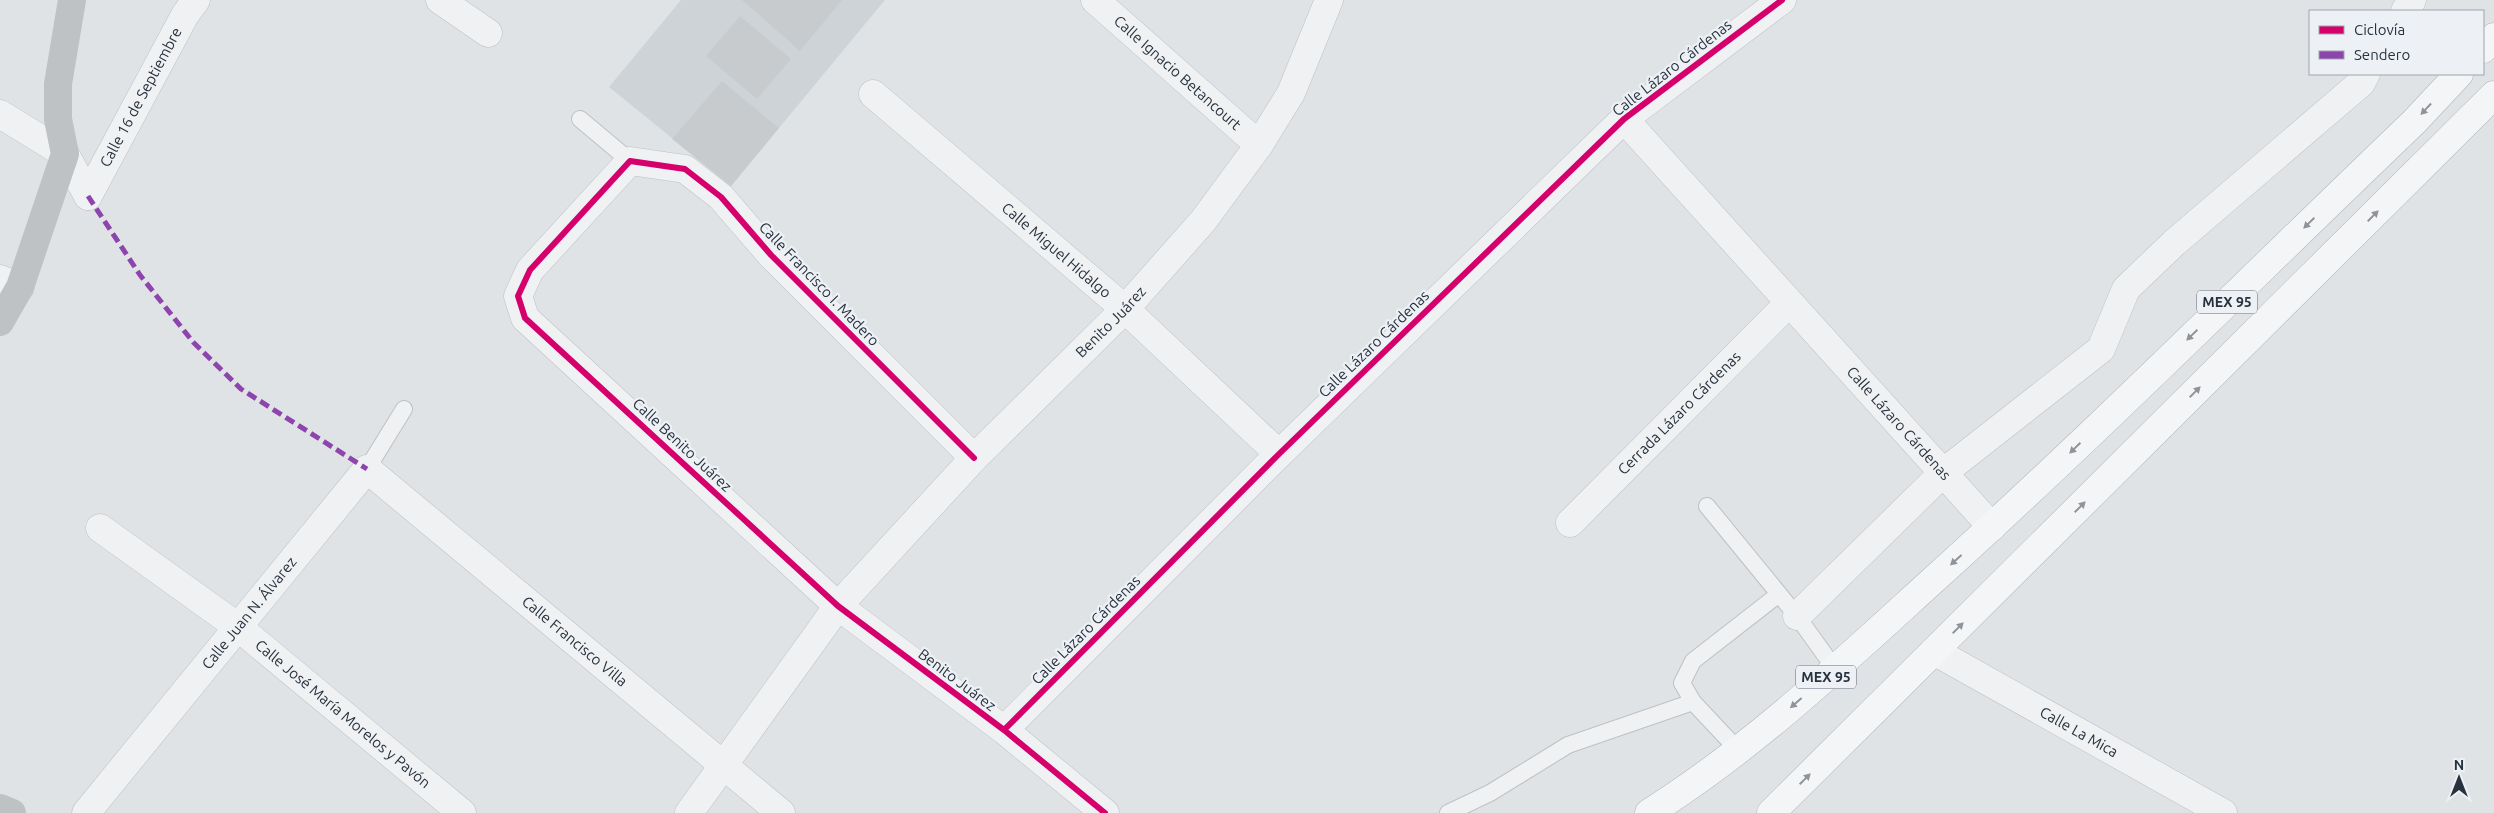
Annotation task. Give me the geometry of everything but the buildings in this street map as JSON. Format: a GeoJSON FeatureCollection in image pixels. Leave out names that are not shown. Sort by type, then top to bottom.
{"type":"FeatureCollection","features":[{"type":"Feature","properties":{"kind":"highway"},"geometry":{"type":"LineString","coordinates":[[2484,47],[2494,36]]}},
{"type":"Feature","properties":{"kind":"highway","name":"MEX 95"},"geometry":{"type":"LineString","coordinates":[[1649,813],[1690,787],[1739,751],[1835,669],[1992,527],[2414,122],[2458,75]]}},
{"type":"Feature","properties":{"kind":"highway","name":"MEX 95"},"geometry":{"type":"LineString","coordinates":[[1770,813],[2494,95]]}},
{"type":"Feature","properties":{"kind":"street"},"geometry":{"type":"LineString","coordinates":[[0,322],[10,283],[65,154],[58,119],[58,84],[72,0]]}},
{"type":"Feature","properties":{"kind":"street","name":"Calle 16 de Septiembre"},"geometry":{"type":"LineString","coordinates":[[65,154],[88,196],[137,103],[196,0]]}},
{"type":"Feature","properties":{"kind":"street"},"geometry":{"type":"LineString","coordinates":[[440,0],[488,33]]}},
{"type":"Feature","properties":{"kind":"street","name":"Calle Ignacio Betancourt"},"geometry":{"type":"LineString","coordinates":[[1095,0],[1259,145]]}},
{"type":"Feature","properties":{"kind":"street","name":"Benito Juárez"},"geometry":{"type":"LineString","coordinates":[[689,813],[724,767],[838,606],[974,458],[1125,310],[1203,221],[1259,145],[1291,93],[1329,0]]}},
{"type":"Feature","properties":{"kind":"street","name":"Calle Lázaro Cárdenas"},"geometry":{"type":"LineString","coordinates":[[1004,730],[1279,454],[1624,119],[1782,0]]}},
{"type":"Feature","properties":{"kind":"street"},"geometry":{"type":"LineString","coordinates":[[1796,616],[1944,472],[2100,348],[2126,289],[2182,237],[2361,82],[2365,75]]}},
{"type":"Feature","properties":{"kind":"street","name":"Calle Miguel Hidalgo"},"geometry":{"type":"LineString","coordinates":[[873,94],[1125,310],[1279,454]]}},
{"type":"Feature","properties":{"kind":"street"},"geometry":{"type":"LineString","coordinates":[[0,114],[65,154]]}},
{"type":"Feature","properties":{"kind":"street","name":"Calle Lázaro Cárdenas"},"geometry":{"type":"LineString","coordinates":[[1624,119],[1992,527]]}},
{"type":"Feature","properties":{"kind":"street","name":"Calle Benito Juárez"},"geometry":{"type":"LineString","coordinates":[[630,161],[530,270],[518,296],[525,318],[838,606]]}},
{"type":"Feature","properties":{"kind":"street","name":"Calle Francisco I. Madero"},"geometry":{"type":"LineString","coordinates":[[630,161],[685,169],[721,198],[771,255],[974,458]]}},
{"type":"Feature","properties":{"kind":"street","name":"Cerrada Lázaro Cárdenas"},"geometry":{"type":"LineString","coordinates":[[1570,523],[1789,303]]}},
{"type":"Feature","properties":{"kind":"street","name":"Calle Juan N. Álvarez"},"geometry":{"type":"LineString","coordinates":[[86,813],[367,469]]}},
{"type":"Feature","properties":{"kind":"street","name":"Calle Francisco Villa"},"geometry":{"type":"LineString","coordinates":[[367,469],[781,813]]}},
{"type":"Feature","properties":{"kind":"street","name":"Calle José María Morelos y Pavón"},"geometry":{"type":"LineString","coordinates":[[100,528],[238,627],[462,813]]}},
{"type":"Feature","properties":{"kind":"street","name":"Benito Juárez"},"geometry":{"type":"LineString","coordinates":[[838,606],[1004,730],[1106,813]]}},
{"type":"Feature","properties":{"kind":"street","name":"Calle La Mica"},"geometry":{"type":"LineString","coordinates":[[1934,651],[2223,813]]}},
{"type":"Feature","properties":{"kind":"street"},"geometry":{"type":"LineString","coordinates":[[0,808],[12,813]]}},
{"type":"Feature","properties":{"kind":"lane"},"geometry":{"type":"LineString","coordinates":[[580,119],[630,161]]}},
{"type":"Feature","properties":{"kind":"lane","name":"Calle Juan N. Álvarez"},"geometry":{"type":"LineString","coordinates":[[367,469],[404,409]]}},
{"type":"Feature","properties":{"kind":"lane"},"geometry":{"type":"LineString","coordinates":[[1707,506],[1759,572],[1779,594],[1835,669]]}},
{"type":"Feature","properties":{"kind":"lane"},"geometry":{"type":"LineString","coordinates":[[1739,751],[1693,702],[1682,683],[1693,661],[1779,594]]}},
{"type":"Feature","properties":{"kind":"lane"},"geometry":{"type":"LineString","coordinates":[[1448,813],[1490,793],[1568,745],[1693,702]]}},
{"type":"Feature","properties":{"kind":"shaded area"},"geometry":{"type":"Polygon","coordinates":[[[681,0],[885,0],[731,186],[609,87],[681,0]]]}},
{"type":"Feature","properties":{"kind":"marked path"},"geometry":{"type":"LineString","coordinates":[[88,196],[140,275],[193,342],[241,389],[367,469]]}},
{"type":"Feature","properties":{"kind":"cycle path"},"geometry":{"type":"LineString","coordinates":[[1004,730],[1279,454],[1624,119],[1782,0]]}},
{"type":"Feature","properties":{"kind":"cycle path"},"geometry":{"type":"LineString","coordinates":[[974,458],[771,255],[721,197],[685,169],[630,161],[530,270],[518,296],[525,318],[838,606],[1004,730],[1105,813]]}}]}
